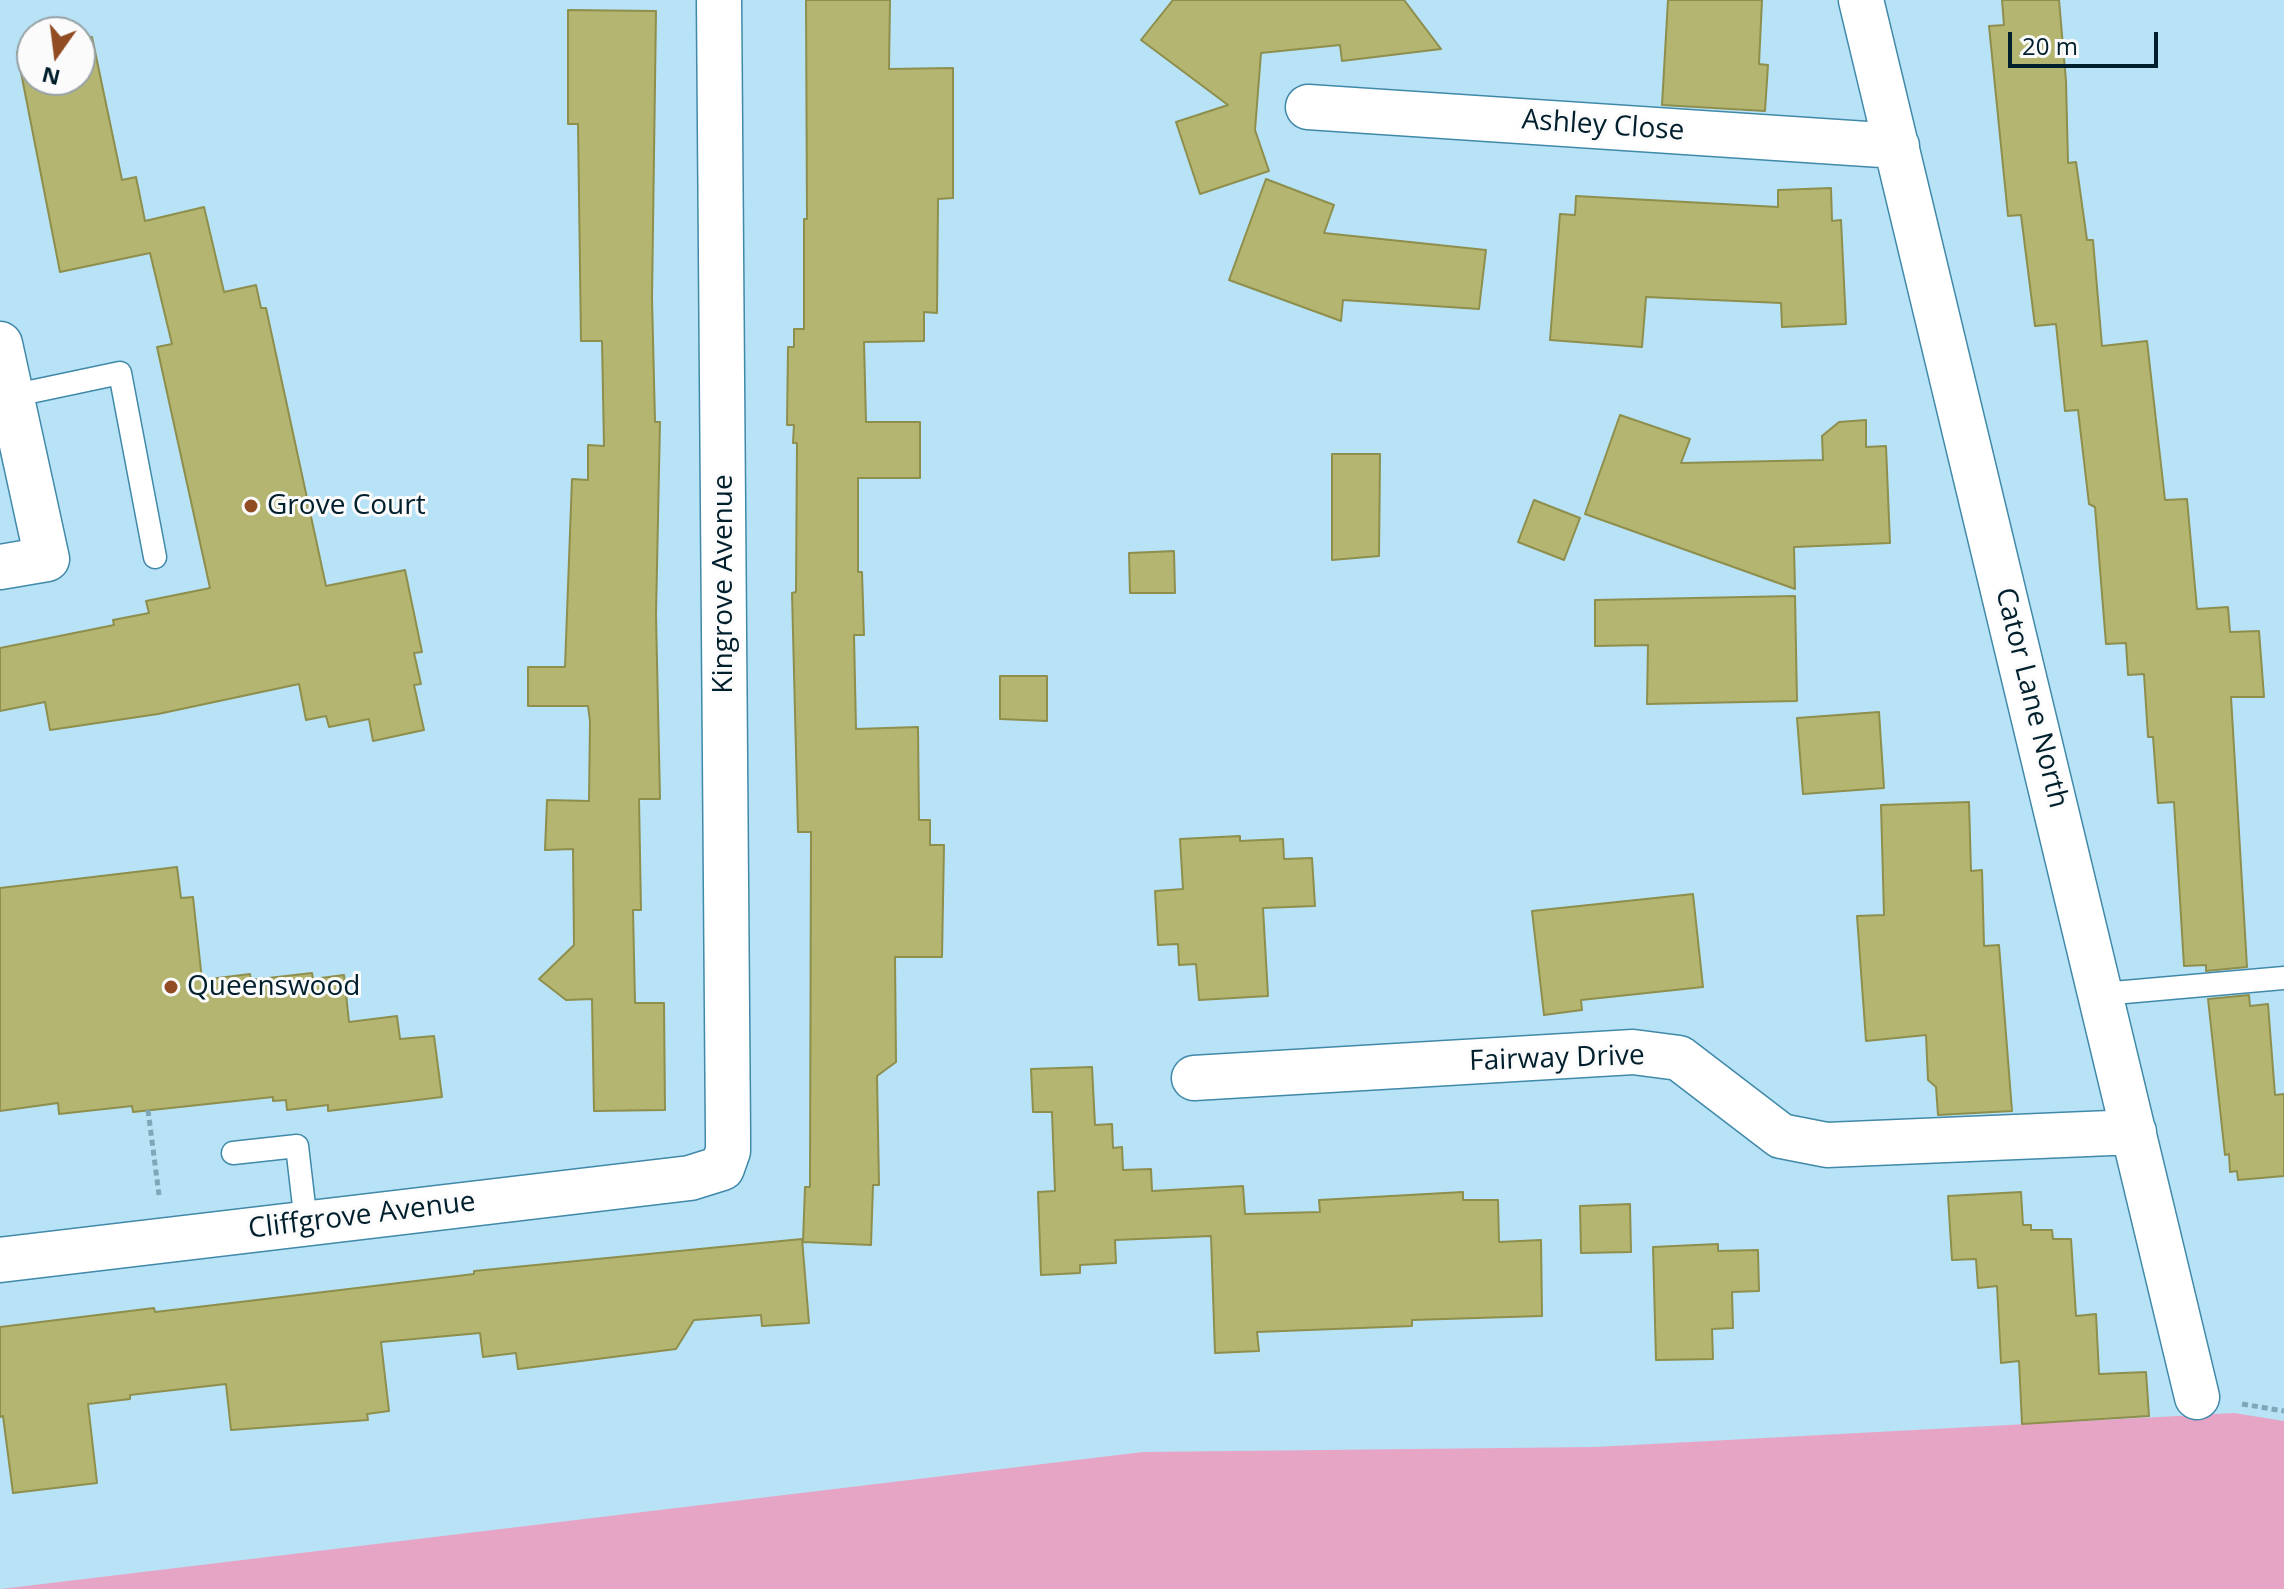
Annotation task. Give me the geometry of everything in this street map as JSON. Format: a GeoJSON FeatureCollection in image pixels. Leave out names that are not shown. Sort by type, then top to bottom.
{"type":"FeatureCollection","features":[{"type":"Feature","properties":{"kind":"street","name":"Kingrove Avenue"},"geometry":{"type":"LineString","coordinates":[[719,0],[728,1136],[728,1151],[722,1168]]}},
{"type":"Feature","properties":{"kind":"street","name":"Cator Lane North"},"geometry":{"type":"LineString","coordinates":[[1861,0],[2197,1397]]}},
{"type":"Feature","properties":{"kind":"street","name":"Ashley Close"},"geometry":{"type":"LineString","coordinates":[[1308,107],[1897,146]]}},
{"type":"Feature","properties":{"kind":"street"},"geometry":{"type":"LineString","coordinates":[[0,344],[50,575],[0,567]]}},
{"type":"Feature","properties":{"kind":"street","name":"Fairway Drive"},"geometry":{"type":"LineString","coordinates":[[1194,1078],[1633,1052],[1679,1058],[1781,1136],[1827,1145],[2134,1132]]}},
{"type":"Feature","properties":{"kind":"street","name":"Cliffgrove Avenue"},"geometry":{"type":"LineString","coordinates":[[0,1260],[690,1178],[722,1168]]}},
{"type":"Feature","properties":{"kind":"lane"},"geometry":{"type":"LineString","coordinates":[[11,396],[120,373],[155,557]]}},
{"type":"Feature","properties":{"kind":"lane"},"geometry":{"type":"LineString","coordinates":[[2102,994],[2284,978]]}},
{"type":"Feature","properties":{"kind":"lane"},"geometry":{"type":"LineString","coordinates":[[233,1153],[297,1146],[306,1223]]}},
{"type":"Feature","properties":{"kind":"path"},"geometry":{"type":"LineString","coordinates":[[148,1110],[165,1240]]}},
{"type":"Feature","properties":{"kind":"shaded area"},"geometry":{"type":"Polygon","coordinates":[[[2234,1413],[2284,1421],[2284,1589],[1,1589],[1143,1452],[1596,1447],[2234,1413]]]}},
{"type":"Feature","properties":{"kind":"building"},"geometry":{"type":"Polygon","coordinates":[[[806,0],[890,0],[889,69],[953,68],[953,198],[938,199],[937,313],[924,312],[924,341],[864,342],[866,422],[920,422],[920,478],[858,478],[858,572],[862,572],[864,635],[854,635],[856,729],[918,727],[919,820],[930,820],[930,845],[944,845],[942,957],[895,957],[896,1062],[877,1076],[879,1185],[873,1185],[871,1245],[803,1242],[805,1187],[810,1187],[811,832],[798,832],[792,593],[796,592],[797,443],[793,443],[794,425],[787,425],[788,347],[794,347],[794,329],[804,329],[806,0]]]}},
{"type":"Feature","properties":{"kind":"building"},"geometry":{"type":"Polygon","coordinates":[[[1173,0],[1404,0],[1441,49],[1342,61],[1340,45],[1261,53],[1255,130],[1269,171],[1200,194],[1176,122],[1228,105],[1141,40],[1173,0]]]}},
{"type":"Feature","properties":{"kind":"building"},"geometry":{"type":"Polygon","coordinates":[[[1668,0],[1762,0],[1759,64],[1768,65],[1765,111],[1662,105],[1668,0]]]}},
{"type":"Feature","properties":{"kind":"building"},"geometry":{"type":"Polygon","coordinates":[[[2002,0],[2059,0],[2066,81],[2068,163],[2076,162],[2087,240],[2093,240],[2102,346],[2147,341],[2165,500],[2187,499],[2197,609],[2228,607],[2230,632],[2259,631],[2264,697],[2231,697],[2247,967],[2206,971],[2206,965],[2184,966],[2174,802],[2158,803],[2153,737],[2148,737],[2144,674],[2128,675],[2126,643],[2106,644],[2095,507],[2089,504],[2078,410],[2065,411],[2056,324],[2035,326],[2021,215],[2008,216],[1989,26],[2004,25],[2002,0]]]}},
{"type":"Feature","properties":{"kind":"building"},"geometry":{"type":"Polygon","coordinates":[[[568,10],[656,11],[652,298],[655,422],[660,422],[656,615],[660,799],[639,799],[641,910],[633,910],[635,1003],[664,1003],[665,1110],[594,1111],[592,999],[566,1000],[539,979],[574,945],[573,849],[545,850],[547,800],[589,801],[590,721],[588,706],[528,706],[528,667],[565,667],[572,479],[588,480],[588,445],[604,446],[602,341],[581,341],[578,124],[568,124],[568,10]]]}},
{"type":"Feature","properties":{"kind":"building","name":"Grove Court"},"geometry":{"type":"Polygon","coordinates":[[[96,56],[122,180],[136,177],[145,221],[204,207],[224,292],[256,285],[261,308],[266,308],[326,586],[405,570],[422,652],[414,653],[421,684],[414,685],[424,730],[373,741],[369,719],[329,727],[326,716],[306,720],[299,684],[158,714],[50,730],[45,702],[0,711],[0,648],[114,625],[113,620],[149,613],[146,601],[210,588],[157,347],[172,344],[150,253],[60,272],[26,96],[96,96],[96,56]]]}},
{"type":"Feature","properties":{"kind":"building"},"geometry":{"type":"Polygon","coordinates":[[[1266,179],[1334,205],[1324,233],[1486,250],[1479,309],[1343,300],[1341,321],[1229,280],[1266,179]]]}},
{"type":"Feature","properties":{"kind":"building"},"geometry":{"type":"Polygon","coordinates":[[[1831,188],[1832,221],[1841,220],[1846,324],[1782,327],[1781,303],[1646,297],[1642,347],[1550,340],[1560,214],[1575,215],[1576,196],[1778,207],[1778,190],[1831,188]]]}},
{"type":"Feature","properties":{"kind":"building"},"geometry":{"type":"Polygon","coordinates":[[[1620,415],[1690,439],[1681,463],[1823,460],[1822,436],[1839,422],[1866,420],[1866,447],[1886,446],[1890,543],[1794,547],[1795,589],[1585,514],[1620,415]]]}},
{"type":"Feature","properties":{"kind":"building"},"geometry":{"type":"Polygon","coordinates":[[[1332,454],[1380,454],[1379,556],[1332,560],[1332,454]]]}},
{"type":"Feature","properties":{"kind":"building"},"geometry":{"type":"Polygon","coordinates":[[[1534,500],[1580,518],[1564,560],[1518,542],[1534,500]]]}},
{"type":"Feature","properties":{"kind":"building"},"geometry":{"type":"Polygon","coordinates":[[[1174,551],[1175,593],[1130,593],[1129,553],[1174,551]]]}},
{"type":"Feature","properties":{"kind":"building"},"geometry":{"type":"Polygon","coordinates":[[[1795,596],[1797,701],[1647,704],[1648,645],[1595,646],[1595,600],[1795,596]]]}},
{"type":"Feature","properties":{"kind":"building"},"geometry":{"type":"Polygon","coordinates":[[[1000,676],[1047,676],[1047,721],[1000,719],[1000,676]]]}},
{"type":"Feature","properties":{"kind":"building"},"geometry":{"type":"Polygon","coordinates":[[[1879,712],[1884,788],[1803,794],[1797,718],[1879,712]]]}},
{"type":"Feature","properties":{"kind":"building"},"geometry":{"type":"Polygon","coordinates":[[[1969,802],[1971,871],[1982,870],[1984,946],[1999,945],[2012,1111],[1938,1115],[1936,1087],[1928,1080],[1926,1035],[1866,1041],[1857,916],[1884,915],[1881,805],[1969,802]]]}},
{"type":"Feature","properties":{"kind":"building"},"geometry":{"type":"Polygon","coordinates":[[[1240,836],[1240,841],[1283,839],[1284,859],[1312,858],[1315,906],[1263,908],[1268,996],[1199,1000],[1196,964],[1179,965],[1178,944],[1158,945],[1155,891],[1183,889],[1180,839],[1240,836]]]}},
{"type":"Feature","properties":{"kind":"building","name":"Queenswood"},"geometry":{"type":"Polygon","coordinates":[[[177,867],[181,898],[193,897],[202,980],[250,974],[251,980],[312,973],[313,979],[344,975],[349,1022],[397,1016],[400,1039],[434,1036],[442,1097],[328,1111],[328,1105],[287,1110],[286,1100],[273,1101],[273,1097],[133,1112],[132,1106],[59,1114],[58,1103],[0,1111],[0,888],[177,867]]]}},
{"type":"Feature","properties":{"kind":"building"},"geometry":{"type":"Polygon","coordinates":[[[1693,894],[1703,987],[1581,1000],[1582,1010],[1544,1015],[1532,911],[1693,894]]]}},
{"type":"Feature","properties":{"kind":"building"},"geometry":{"type":"Polygon","coordinates":[[[2249,995],[2250,1006],[2268,1004],[2275,1095],[2284,1094],[2284,1176],[2238,1180],[2237,1171],[2230,1172],[2229,1154],[2225,1155],[2208,999],[2249,995]]]}},
{"type":"Feature","properties":{"kind":"building"},"geometry":{"type":"Polygon","coordinates":[[[1092,1067],[1095,1125],[1112,1124],[1113,1148],[1122,1147],[1123,1170],[1151,1169],[1152,1191],[1243,1186],[1245,1214],[1320,1212],[1319,1200],[1463,1192],[1463,1200],[1498,1200],[1499,1242],[1541,1240],[1542,1316],[1412,1320],[1412,1326],[1257,1332],[1259,1351],[1215,1353],[1211,1236],[1115,1240],[1116,1263],[1080,1265],[1080,1273],[1041,1275],[1038,1192],[1055,1191],[1052,1112],[1033,1112],[1031,1069],[1092,1067]]]}},
{"type":"Feature","properties":{"kind":"building"},"geometry":{"type":"Polygon","coordinates":[[[2021,1192],[2023,1225],[2031,1225],[2031,1230],[2052,1230],[2053,1239],[2071,1239],[2076,1316],[2096,1314],[2099,1374],[2146,1372],[2149,1416],[2022,1424],[2019,1361],[2001,1363],[1997,1286],[1978,1288],[1976,1259],[1952,1260],[1948,1196],[2021,1192]]]}},
{"type":"Feature","properties":{"kind":"building"},"geometry":{"type":"Polygon","coordinates":[[[1630,1204],[1631,1252],[1581,1253],[1580,1206],[1630,1204]]]}},
{"type":"Feature","properties":{"kind":"building"},"geometry":{"type":"Polygon","coordinates":[[[802,1239],[809,1323],[762,1326],[761,1315],[694,1320],[676,1349],[518,1369],[516,1353],[483,1357],[480,1333],[381,1342],[389,1411],[367,1414],[368,1420],[231,1430],[226,1384],[130,1395],[130,1399],[88,1404],[97,1483],[13,1493],[3,1416],[0,1417],[0,1327],[154,1308],[155,1312],[240,1302],[474,1274],[474,1271],[802,1239]]]}},
{"type":"Feature","properties":{"kind":"building"},"geometry":{"type":"Polygon","coordinates":[[[1718,1244],[1718,1251],[1758,1250],[1759,1291],[1732,1292],[1733,1328],[1712,1329],[1713,1359],[1656,1360],[1653,1247],[1718,1244]]]}},
{"type":"Feature","properties":{"kind":"place","name":"Grove Court"},"geometry":{"type":"Point","coordinates":[251,506]}},
{"type":"Feature","properties":{"kind":"place","name":"Queenswood"},"geometry":{"type":"Point","coordinates":[171,987]}}]}
